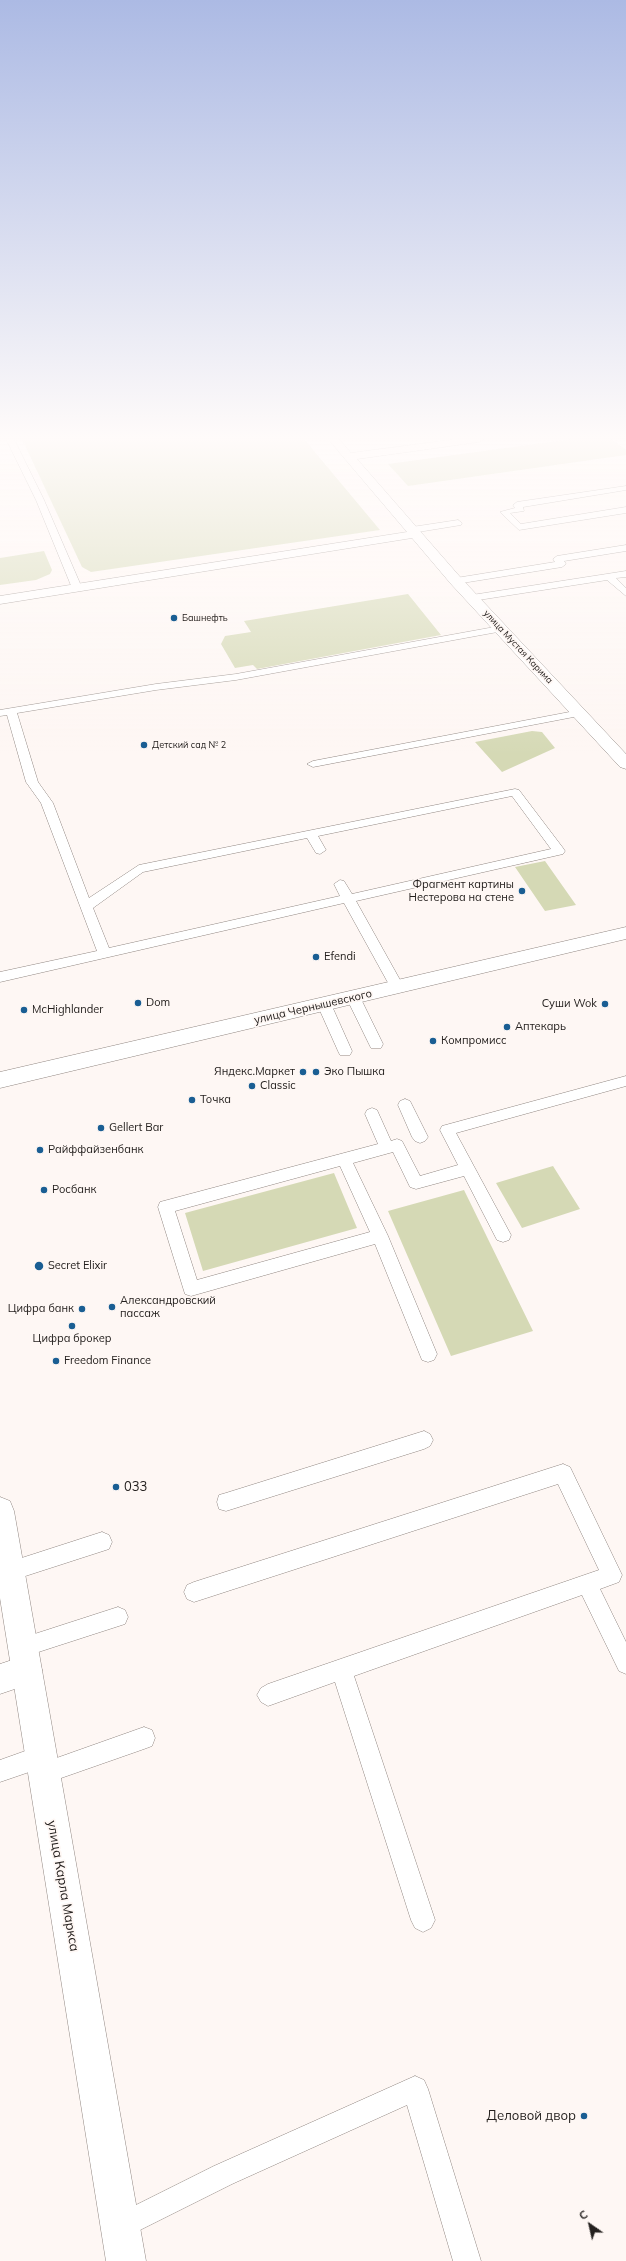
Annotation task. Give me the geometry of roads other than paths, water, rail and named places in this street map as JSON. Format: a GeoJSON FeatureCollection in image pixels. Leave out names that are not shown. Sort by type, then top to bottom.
{"type":"FeatureCollection","features":[{"type":"Feature","properties":{"kind":"street"},"geometry":{"type":"LineString","coordinates":[[0,600],[339,545]]}},
{"type":"Feature","properties":{"kind":"street","name":"улица Мустая Карима"},"geometry":{"type":"LineString","coordinates":[[425,545],[500,629],[626,764]]}},
{"type":"Feature","properties":{"kind":"street","name":"улица Чернышевского"},"geometry":{"type":"LineString","coordinates":[[0,1080],[626,933]]}},
{"type":"Feature","properties":{"kind":"street","name":"улица Карла Маркса"},"geometry":{"type":"LineString","coordinates":[[0,1511],[10,1570],[17,1666],[43,1764],[126,2261]]}},
{"type":"Feature","properties":{"kind":"lane"},"geometry":{"type":"LineString","coordinates":[[59,545],[77,588]]}},
{"type":"Feature","properties":{"kind":"lane"},"geometry":{"type":"LineString","coordinates":[[456,581],[562,564],[557,559],[626,548]]}},
{"type":"Feature","properties":{"kind":"lane"},"geometry":{"type":"LineString","coordinates":[[472,598],[626,574]]}},
{"type":"Feature","properties":{"kind":"lane"},"geometry":{"type":"LineString","coordinates":[[609,576],[626,593]]}},
{"type":"Feature","properties":{"kind":"lane"},"geometry":{"type":"LineString","coordinates":[[104,953],[47,803],[32,782],[6,712],[236,677],[500,629]]}},
{"type":"Feature","properties":{"kind":"lane"},"geometry":{"type":"LineString","coordinates":[[313,764],[580,713]]}},
{"type":"Feature","properties":{"kind":"lane"},"geometry":{"type":"LineString","coordinates":[[0,977],[559,851],[515,792],[139,869],[87,906]]}},
{"type":"Feature","properties":{"kind":"lane"},"geometry":{"type":"LineString","coordinates":[[311,834],[320,850]]}},
{"type":"Feature","properties":{"kind":"lane"},"geometry":{"type":"LineString","coordinates":[[340,884],[397,987]]}},
{"type":"Feature","properties":{"kind":"lane"},"geometry":{"type":"LineString","coordinates":[[354,997],[376,1044]]}},
{"type":"Feature","properties":{"kind":"lane"},"geometry":{"type":"LineString","coordinates":[[324,1004],[345,1051]]}},
{"type":"Feature","properties":{"kind":"lane"},"geometry":{"type":"LineString","coordinates":[[503,1234],[447,1130],[626,1081]]}},
{"type":"Feature","properties":{"kind":"lane"},"geometry":{"type":"LineString","coordinates":[[405,1105],[420,1137]]}},
{"type":"Feature","properties":{"kind":"lane"},"geometry":{"type":"LineString","coordinates":[[372,1114],[388,1148]]}},
{"type":"Feature","properties":{"kind":"lane"},"geometry":{"type":"LineString","coordinates":[[380,1236],[191,1289],[166,1207],[397,1145],[416,1184],[468,1169]]}},
{"type":"Feature","properties":{"kind":"lane"},"geometry":{"type":"LineString","coordinates":[[344,1159],[380,1236],[428,1354]]}},
{"type":"Feature","properties":{"kind":"lane"},"geometry":{"type":"LineString","coordinates":[[226,1502],[424,1440]]}},
{"type":"Feature","properties":{"kind":"lane"},"geometry":{"type":"LineString","coordinates":[[194,1592],[563,1473],[612,1575],[268,1695]]}},
{"type":"Feature","properties":{"kind":"lane"},"geometry":{"type":"LineString","coordinates":[[10,1570],[102,1542]]}},
{"type":"Feature","properties":{"kind":"lane"},"geometry":{"type":"LineString","coordinates":[[587,1583],[626,1664]]}},
{"type":"Feature","properties":{"kind":"lane"},"geometry":{"type":"LineString","coordinates":[[17,1666],[118,1617]]}},
{"type":"Feature","properties":{"kind":"lane"},"geometry":{"type":"LineString","coordinates":[[341,1669],[423,1920]]}},
{"type":"Feature","properties":{"kind":"lane"},"geometry":{"type":"LineString","coordinates":[[0,1771],[43,1764],[144,1738]]}},
{"type":"Feature","properties":{"kind":"lane"},"geometry":{"type":"LineString","coordinates":[[120,2226],[223,2175],[416,2089],[467,2261]]}},
{"type":"Feature","properties":{"kind":"place","name":"Башнефть"},"geometry":{"type":"Point","coordinates":[174,618]}},
{"type":"Feature","properties":{"kind":"place","name":"Детский сад № 2"},"geometry":{"type":"Point","coordinates":[144,745]}},
{"type":"Feature","properties":{"kind":"place","name":"Фрагмент картины Нестерова на стене"},"geometry":{"type":"Point","coordinates":[522,891]}},
{"type":"Feature","properties":{"kind":"place","name":"Efendi"},"geometry":{"type":"Point","coordinates":[316,957]}},
{"type":"Feature","properties":{"kind":"place","name":"Dom"},"geometry":{"type":"Point","coordinates":[138,1003]}},
{"type":"Feature","properties":{"kind":"place","name":"Суши Wok"},"geometry":{"type":"Point","coordinates":[605,1004]}},
{"type":"Feature","properties":{"kind":"place","name":"McHighlander"},"geometry":{"type":"Point","coordinates":[24,1010]}},
{"type":"Feature","properties":{"kind":"place","name":"Аптекарь"},"geometry":{"type":"Point","coordinates":[507,1027]}},
{"type":"Feature","properties":{"kind":"place","name":"Компромисс"},"geometry":{"type":"Point","coordinates":[433,1041]}},
{"type":"Feature","properties":{"kind":"place","name":"Яндекс.Маркет"},"geometry":{"type":"Point","coordinates":[303,1072]}},
{"type":"Feature","properties":{"kind":"place","name":"Эко Пышка"},"geometry":{"type":"Point","coordinates":[316,1072]}},
{"type":"Feature","properties":{"kind":"place","name":"Classic"},"geometry":{"type":"Point","coordinates":[252,1086]}},
{"type":"Feature","properties":{"kind":"place","name":"Точка"},"geometry":{"type":"Point","coordinates":[192,1100]}},
{"type":"Feature","properties":{"kind":"place","name":"Gellert Bar"},"geometry":{"type":"Point","coordinates":[101,1128]}},
{"type":"Feature","properties":{"kind":"place","name":"Райффайзенбанк"},"geometry":{"type":"Point","coordinates":[40,1150]}},
{"type":"Feature","properties":{"kind":"place","name":"Росбанк"},"geometry":{"type":"Point","coordinates":[44,1190]}},
{"type":"Feature","properties":{"kind":"place","name":"Secret Elixir"},"geometry":{"type":"Point","coordinates":[39,1266]}},
{"type":"Feature","properties":{"kind":"place","name":"Александровский пассаж"},"geometry":{"type":"Point","coordinates":[112,1307]}},
{"type":"Feature","properties":{"kind":"place","name":"Цифра банк"},"geometry":{"type":"Point","coordinates":[82,1309]}},
{"type":"Feature","properties":{"kind":"place","name":"Цифра брокер"},"geometry":{"type":"Point","coordinates":[72,1326]}},
{"type":"Feature","properties":{"kind":"place","name":"Freedom Finance"},"geometry":{"type":"Point","coordinates":[56,1361]}},
{"type":"Feature","properties":{"kind":"place","name":"033"},"geometry":{"type":"Point","coordinates":[116,1487]}},
{"type":"Feature","properties":{"kind":"place","name":"Деловой двор"},"geometry":{"type":"Point","coordinates":[584,2116]}}]}
